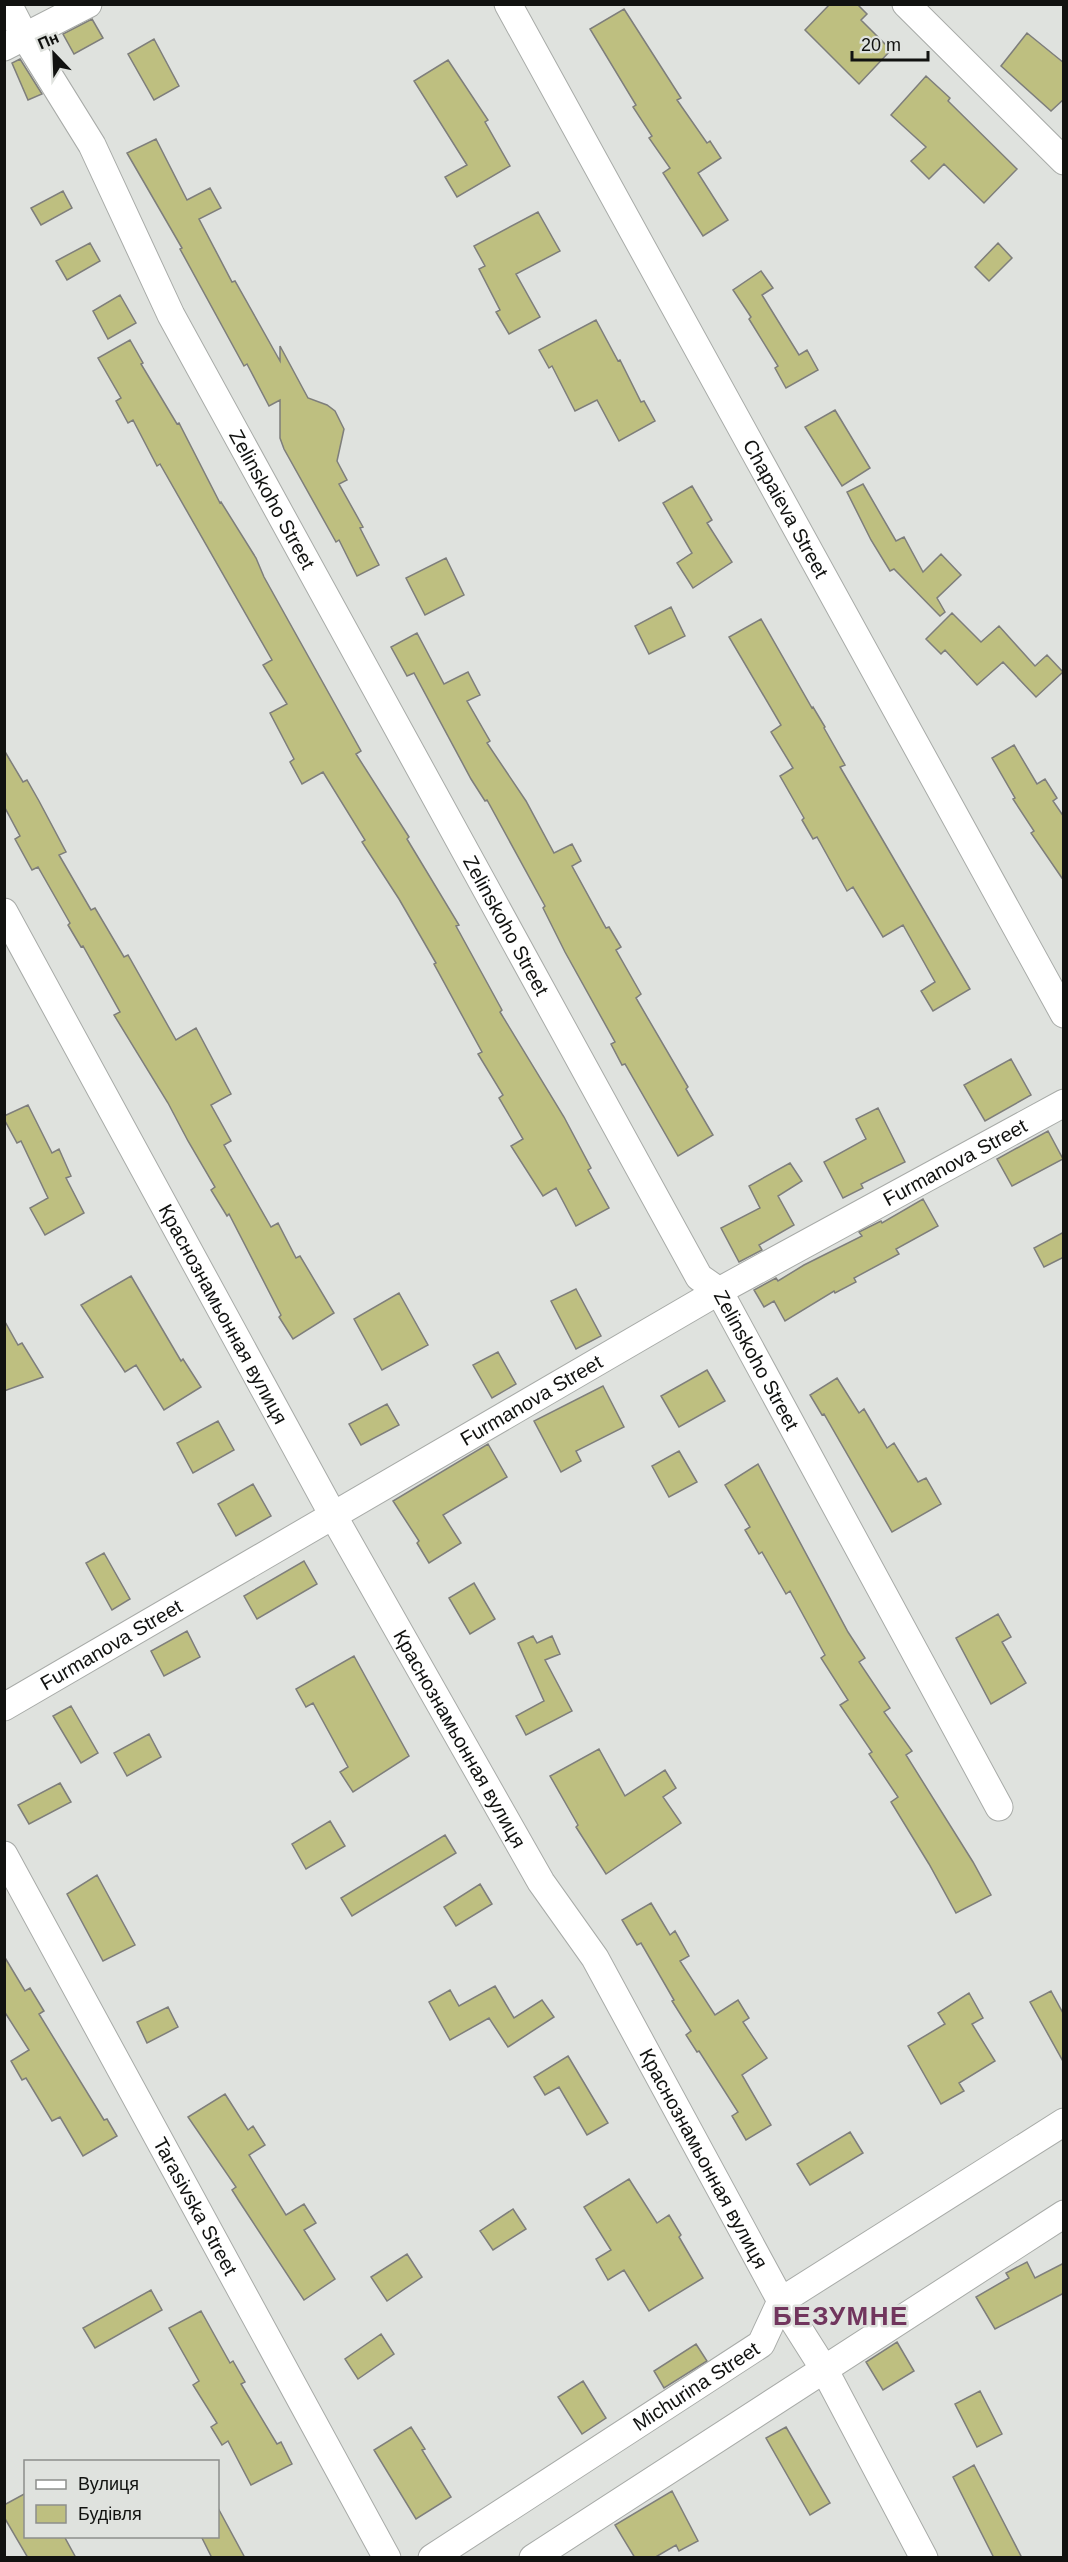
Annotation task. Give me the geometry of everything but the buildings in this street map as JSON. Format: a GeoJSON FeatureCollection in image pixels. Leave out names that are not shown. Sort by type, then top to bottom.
{"type":"FeatureCollection","features":[{"type":"Feature","properties":{"kind":"street","name":"Zelinskoho Street"},"geometry":{"type":"LineString","coordinates":[[8,4],[15,42],[92,145],[171,315],[693,1267],[699,1277],[718,1291],[999,1807]]}},
{"type":"Feature","properties":{"kind":"street"},"geometry":{"type":"LineString","coordinates":[[15,42],[87,4]]}},
{"type":"Feature","properties":{"kind":"street","name":"Chapaieva Street"},"geometry":{"type":"LineString","coordinates":[[508,4],[1064,1014]]}},
{"type":"Feature","properties":{"kind":"street"},"geometry":{"type":"LineString","coordinates":[[906,4],[1064,161]]}},
{"type":"Feature","properties":{"kind":"street","name":"Краснознамьонная вулиця"},"geometry":{"type":"LineString","coordinates":[[4,912],[334,1517],[541,1882],[595,1958],[781,2301],[824,2369],[924,2558]]}},
{"type":"Feature","properties":{"kind":"street","name":"Furmanova Street"},"geometry":{"type":"LineString","coordinates":[[4,1707],[334,1517],[718,1291],[1064,1103]]}},
{"type":"Feature","properties":{"kind":"street","name":"Tarasivska Street"},"geometry":{"type":"LineString","coordinates":[[4,1855],[387,2558]]}},
{"type":"Feature","properties":{"kind":"street"},"geometry":{"type":"LineString","coordinates":[[781,2301],[1064,2122]]}},
{"type":"Feature","properties":{"kind":"street"},"geometry":{"type":"LineString","coordinates":[[533,2558],[1064,2214]]}},
{"type":"Feature","properties":{"kind":"street","name":"Michurina Street"},"geometry":{"type":"LineString","coordinates":[[432,2558],[761,2344],[781,2301]]}},
{"type":"Feature","properties":{"kind":"district","name":"БЕЗУМНЕ"},"geometry":{"type":"Point","coordinates":[841,2316]}}]}
